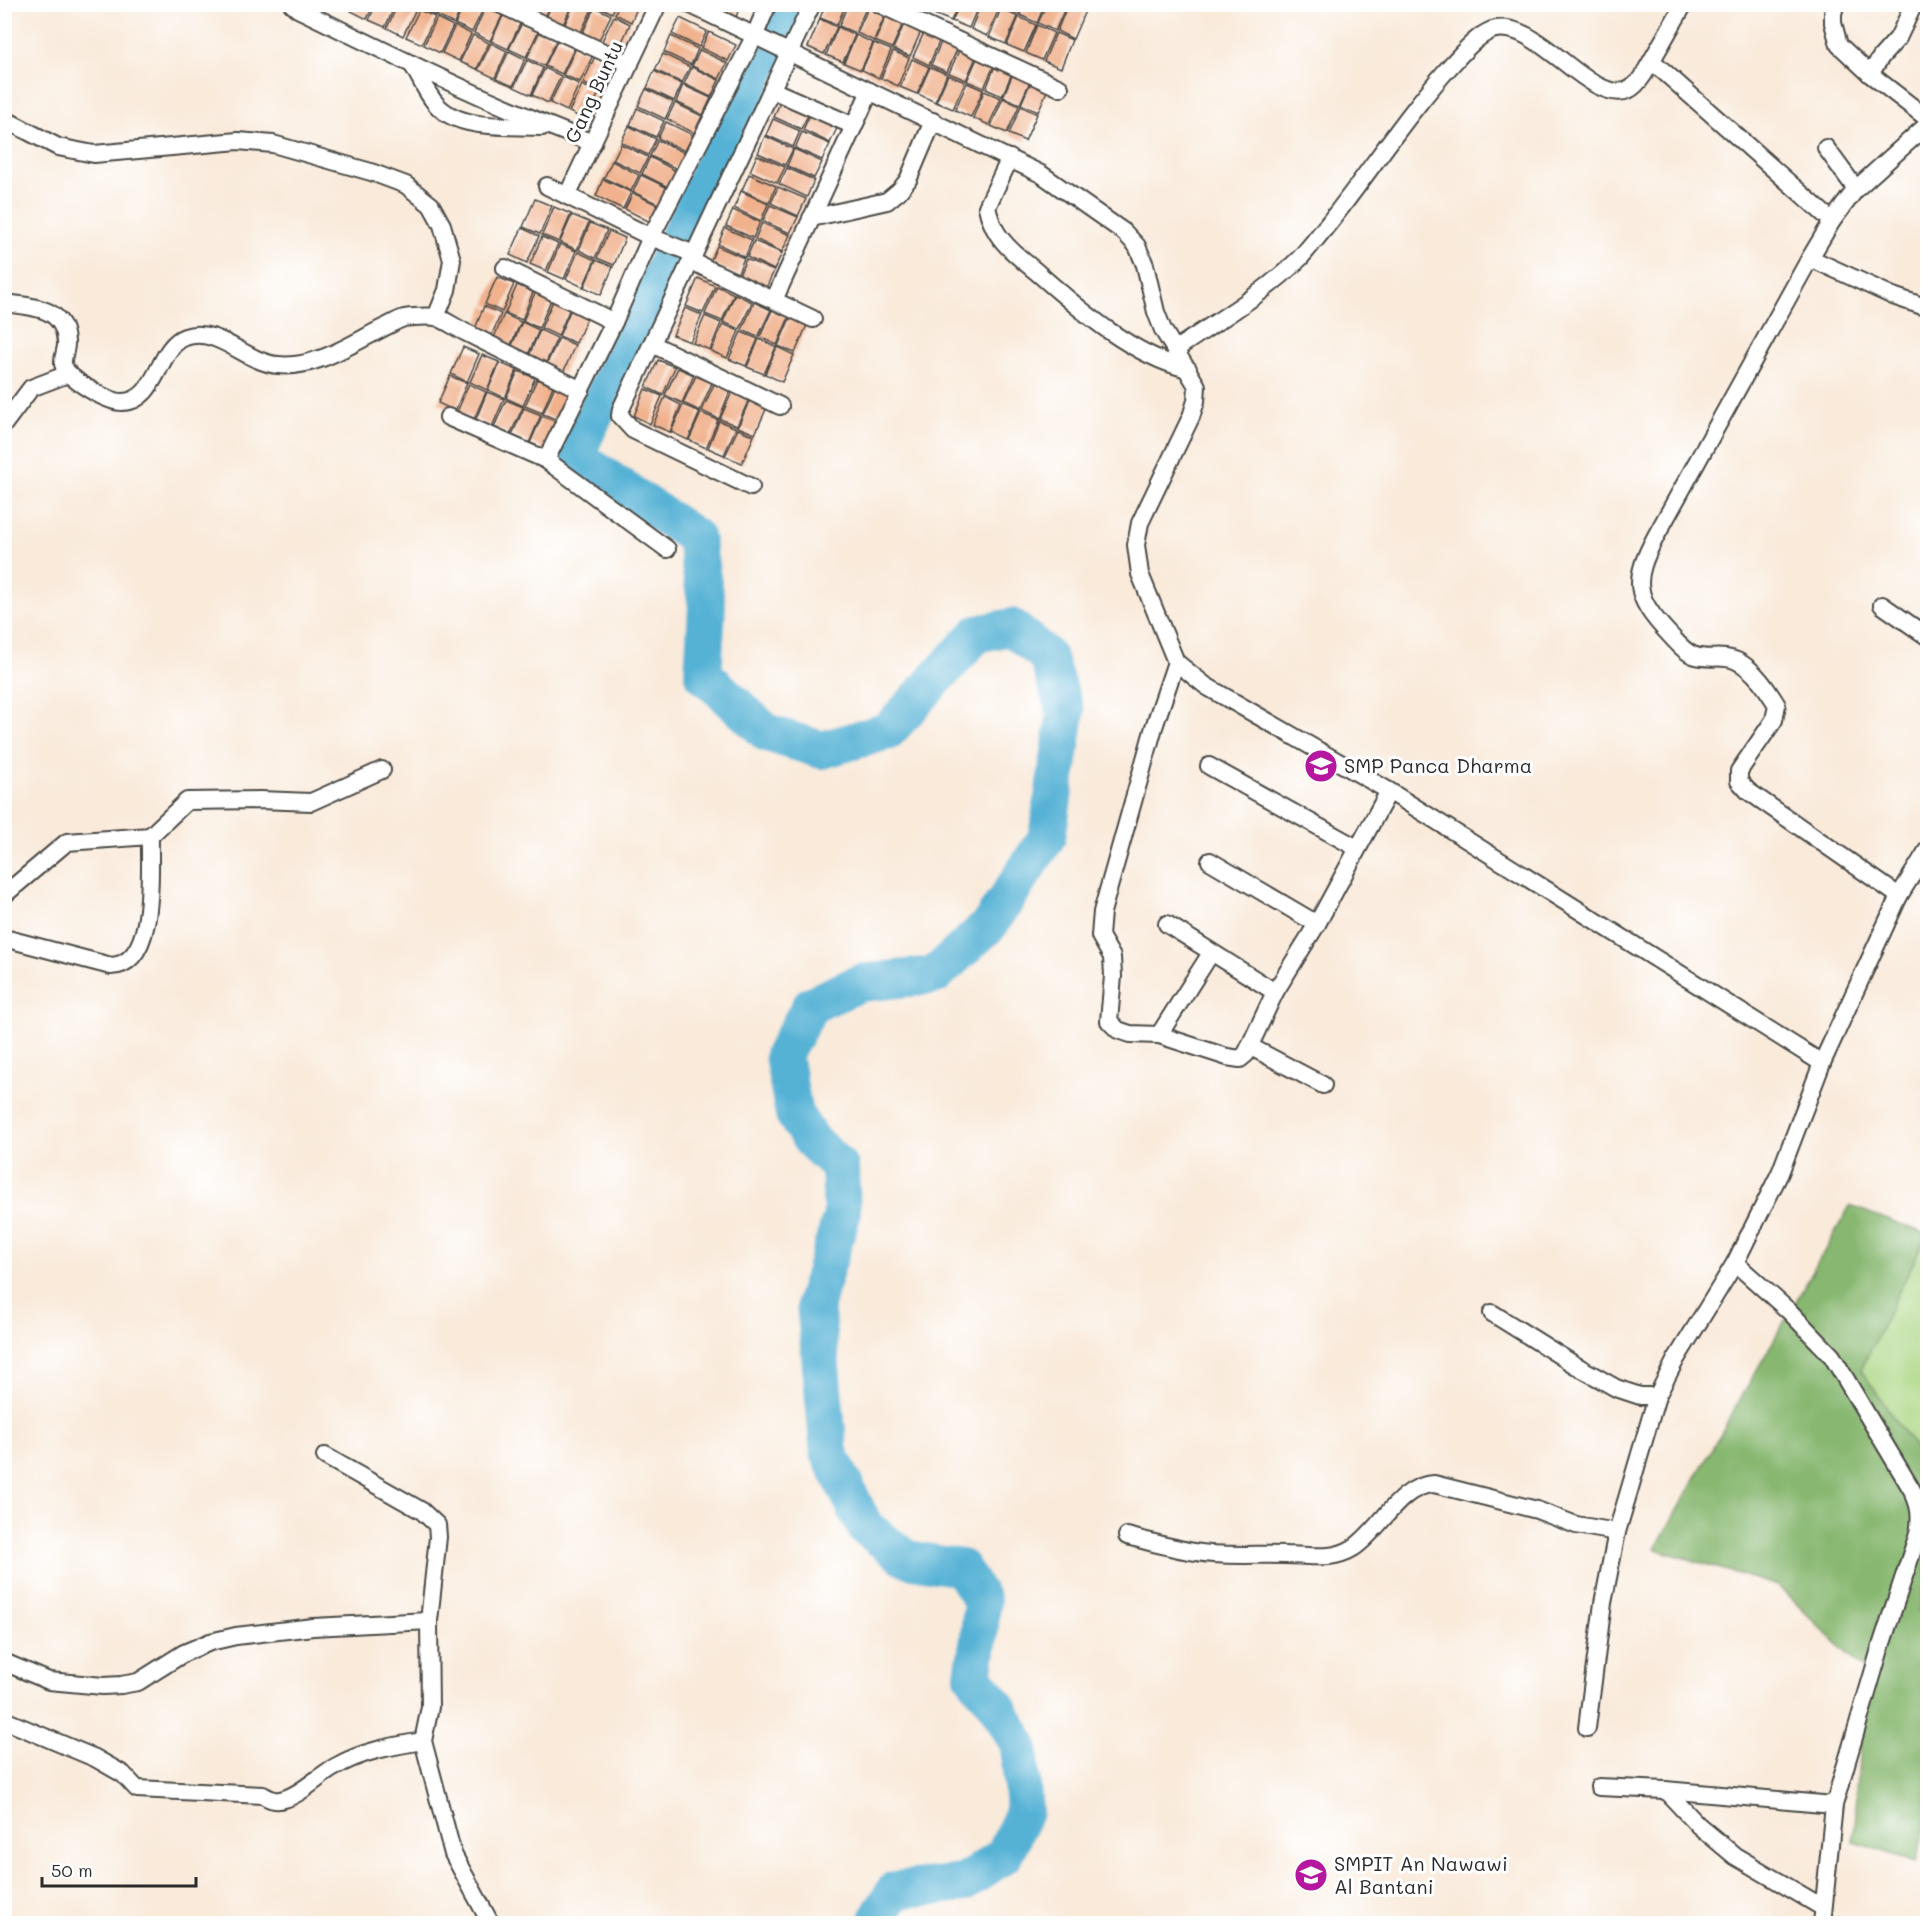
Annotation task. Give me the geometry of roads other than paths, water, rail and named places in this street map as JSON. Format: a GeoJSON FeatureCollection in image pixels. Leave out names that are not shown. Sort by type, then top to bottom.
{"type":"FeatureCollection","features":[{"type":"Feature","properties":{"kind":"street"},"geometry":{"type":"LineString","coordinates":[[292,4],[412,64],[593,143]]}},
{"type":"Feature","properties":{"kind":"street"},"geometry":{"type":"LineString","coordinates":[[499,4],[630,64]]}},
{"type":"Feature","properties":{"kind":"street","name":"Gang Buntu"},"geometry":{"type":"LineString","coordinates":[[567,196],[658,4]]}},
{"type":"Feature","properties":{"kind":"street"},"geometry":{"type":"LineString","coordinates":[[688,4],[1041,174],[1124,232],[1137,246],[1145,265],[1156,312],[1163,330],[1197,386],[1196,401],[1191,417],[1140,523],[1136,545],[1140,574],[1176,662],[1206,686],[1389,791],[1822,1063]]}},
{"type":"Feature","properties":{"kind":"street"},"geometry":{"type":"LineString","coordinates":[[546,460],[658,239],[768,4]]}},
{"type":"Feature","properties":{"kind":"street"},"geometry":{"type":"LineString","coordinates":[[751,487],[633,430],[620,416],[621,409],[692,256],[812,4]]}},
{"type":"Feature","properties":{"kind":"street"},"geometry":{"type":"LineString","coordinates":[[879,4],[1060,88]]}},
{"type":"Feature","properties":{"kind":"street"},"geometry":{"type":"LineString","coordinates":[[1176,350],[1278,278],[1301,257],[1350,197],[1429,90],[1472,43],[1487,32],[1504,29],[1526,35],[1597,85],[1617,91],[1628,90],[1636,85],[1652,61],[1684,4]]}},
{"type":"Feature","properties":{"kind":"street"},"geometry":{"type":"LineString","coordinates":[[1836,4],[1833,23],[1839,45],[1928,122],[1856,189],[1832,221],[1809,258],[1644,559],[1639,575],[1641,593],[1658,621],[1688,653],[1706,658],[1717,656],[1737,661],[1766,688],[1777,705],[1774,720],[1739,771],[1739,781],[1748,791],[1899,896]]}},
{"type":"Feature","properties":{"kind":"street"},"geometry":{"type":"LineString","coordinates":[[1870,74],[1886,51],[1899,38],[1914,4]]}},
{"type":"Feature","properties":{"kind":"street"},"geometry":{"type":"LineString","coordinates":[[1652,61],[1832,221]]}},
{"type":"Feature","properties":{"kind":"street"},"geometry":{"type":"LineString","coordinates":[[412,64],[435,103],[457,120],[552,127]]}},
{"type":"Feature","properties":{"kind":"street"},"geometry":{"type":"LineString","coordinates":[[772,90],[854,126]]}},
{"type":"Feature","properties":{"kind":"street"},"geometry":{"type":"LineString","coordinates":[[774,300],[870,91]]}},
{"type":"Feature","properties":{"kind":"street"},"geometry":{"type":"LineString","coordinates":[[4,119],[58,147],[94,154],[238,141],[273,144],[370,172],[406,185],[431,205],[442,225],[452,260],[447,290],[436,317]]}},
{"type":"Feature","properties":{"kind":"street"},"geometry":{"type":"LineString","coordinates":[[811,218],[887,201],[908,180],[933,121]]}},
{"type":"Feature","properties":{"kind":"street"},"geometry":{"type":"LineString","coordinates":[[1827,148],[1856,189]]}},
{"type":"Feature","properties":{"kind":"street"},"geometry":{"type":"LineString","coordinates":[[1010,158],[987,207],[997,233],[1009,247],[1070,301],[1113,332],[1156,359],[1188,369]]}},
{"type":"Feature","properties":{"kind":"street"},"geometry":{"type":"LineString","coordinates":[[547,186],[658,239],[813,319]]}},
{"type":"Feature","properties":{"kind":"street"},"geometry":{"type":"LineString","coordinates":[[1809,258],[1893,296],[1928,308]]}},
{"type":"Feature","properties":{"kind":"street"},"geometry":{"type":"LineString","coordinates":[[505,268],[614,322]]}},
{"type":"Feature","properties":{"kind":"street"},"geometry":{"type":"LineString","coordinates":[[4,303],[44,310],[58,319],[66,342],[63,364],[68,374],[79,383],[110,400],[122,402],[141,396],[174,344],[183,337],[198,334],[210,337],[276,365],[290,365],[315,361],[404,318],[436,317],[581,390]]}},
{"type":"Feature","properties":{"kind":"street"},"geometry":{"type":"LineString","coordinates":[[651,345],[780,406]]}},
{"type":"Feature","properties":{"kind":"street"},"geometry":{"type":"LineString","coordinates":[[4,424],[31,388],[68,374]]}},
{"type":"Feature","properties":{"kind":"street"},"geometry":{"type":"LineString","coordinates":[[448,417],[546,460],[667,549]]}},
{"type":"Feature","properties":{"kind":"street"},"geometry":{"type":"LineString","coordinates":[[1882,605],[1928,637]]}},
{"type":"Feature","properties":{"kind":"street"},"geometry":{"type":"LineString","coordinates":[[1176,662],[1154,727],[1102,912],[1100,936],[1112,957],[1113,976],[1109,1021],[1118,1030],[1130,1034],[1159,1035],[1240,1059],[1251,1047],[1275,993],[1317,924],[1389,791]]}},
{"type":"Feature","properties":{"kind":"street"},"geometry":{"type":"LineString","coordinates":[[1209,766],[1357,848]]}},
{"type":"Feature","properties":{"kind":"street"},"geometry":{"type":"LineString","coordinates":[[4,895],[67,842],[150,836],[187,801],[311,802],[382,770]]}},
{"type":"Feature","properties":{"kind":"street"},"geometry":{"type":"LineString","coordinates":[[4,938],[111,966],[121,966],[128,961],[141,942],[146,927],[150,836]]}},
{"type":"Feature","properties":{"kind":"street"},"geometry":{"type":"LineString","coordinates":[[1587,1728],[1603,1603],[1617,1532],[1657,1396],[1676,1359],[1735,1263],[1780,1173],[1822,1063],[1899,896],[1928,849]]}},
{"type":"Feature","properties":{"kind":"street"},"geometry":{"type":"LineString","coordinates":[[1210,861],[1317,924]]}},
{"type":"Feature","properties":{"kind":"street"},"geometry":{"type":"LineString","coordinates":[[1167,924],[1275,993]]}},
{"type":"Feature","properties":{"kind":"street"},"geometry":{"type":"LineString","coordinates":[[1159,1035],[1211,953]]}},
{"type":"Feature","properties":{"kind":"street"},"geometry":{"type":"LineString","coordinates":[[1251,1047],[1323,1084]]}},
{"type":"Feature","properties":{"kind":"street"},"geometry":{"type":"LineString","coordinates":[[1665,1790],[1698,1826],[1735,1856],[1822,1915],[1834,1805],[1880,1649],[1918,1534],[1921,1516],[1918,1503],[1911,1490],[1832,1356],[1790,1312],[1735,1263]]}},
{"type":"Feature","properties":{"kind":"street"},"geometry":{"type":"LineString","coordinates":[[1492,1313],[1616,1388],[1640,1396],[1657,1396]]}},
{"type":"Feature","properties":{"kind":"street"},"geometry":{"type":"LineString","coordinates":[[324,1456],[422,1511],[436,1525],[438,1537],[429,1622],[430,1707],[423,1741],[453,1854],[491,1923]]}},
{"type":"Feature","properties":{"kind":"street"},"geometry":{"type":"LineString","coordinates":[[1126,1536],[1226,1555],[1334,1557],[1363,1541],[1388,1513],[1422,1484],[1434,1484],[1537,1510],[1576,1525],[1617,1532]]}},
{"type":"Feature","properties":{"kind":"street"},"geometry":{"type":"LineString","coordinates":[[4,1662],[50,1681],[103,1686],[121,1685],[138,1682],[184,1653],[210,1642],[236,1636],[313,1627],[429,1622]]}},
{"type":"Feature","properties":{"kind":"street"},"geometry":{"type":"LineString","coordinates":[[4,1720],[95,1758],[123,1774],[137,1789],[263,1795],[276,1801],[286,1799],[335,1767],[359,1756],[388,1746],[423,1741]]}},
{"type":"Feature","properties":{"kind":"street"},"geometry":{"type":"LineString","coordinates":[[1599,1787],[1665,1790],[1834,1805]]}},
{"type":"Feature","properties":{"kind":"waterway"},"geometry":{"type":"LineString","coordinates":[[789,4],[575,456],[695,537],[707,606],[703,674],[767,733],[822,750],[888,731],[977,634],[1011,627],[1047,656],[1066,713],[1047,837],[990,924],[935,975],[860,983],[811,1005],[783,1055],[794,1114],[811,1140],[840,1167],[842,1215],[815,1303],[829,1453],[865,1527],[907,1559],[961,1568],[982,1601],[973,1676],[997,1706],[1019,1745],[1024,1812],[1004,1855],[964,1883],[895,1890],[879,1916],[885,1924]]}},
{"type":"Feature","properties":{"kind":"place","name":"SMP Panca Dharma"},"geometry":{"type":"Point","coordinates":[1321,766]}},
{"type":"Feature","properties":{"kind":"place","name":"SMPIT An Nawawi Al Bantani"},"geometry":{"type":"Point","coordinates":[1311,1875]}}]}
